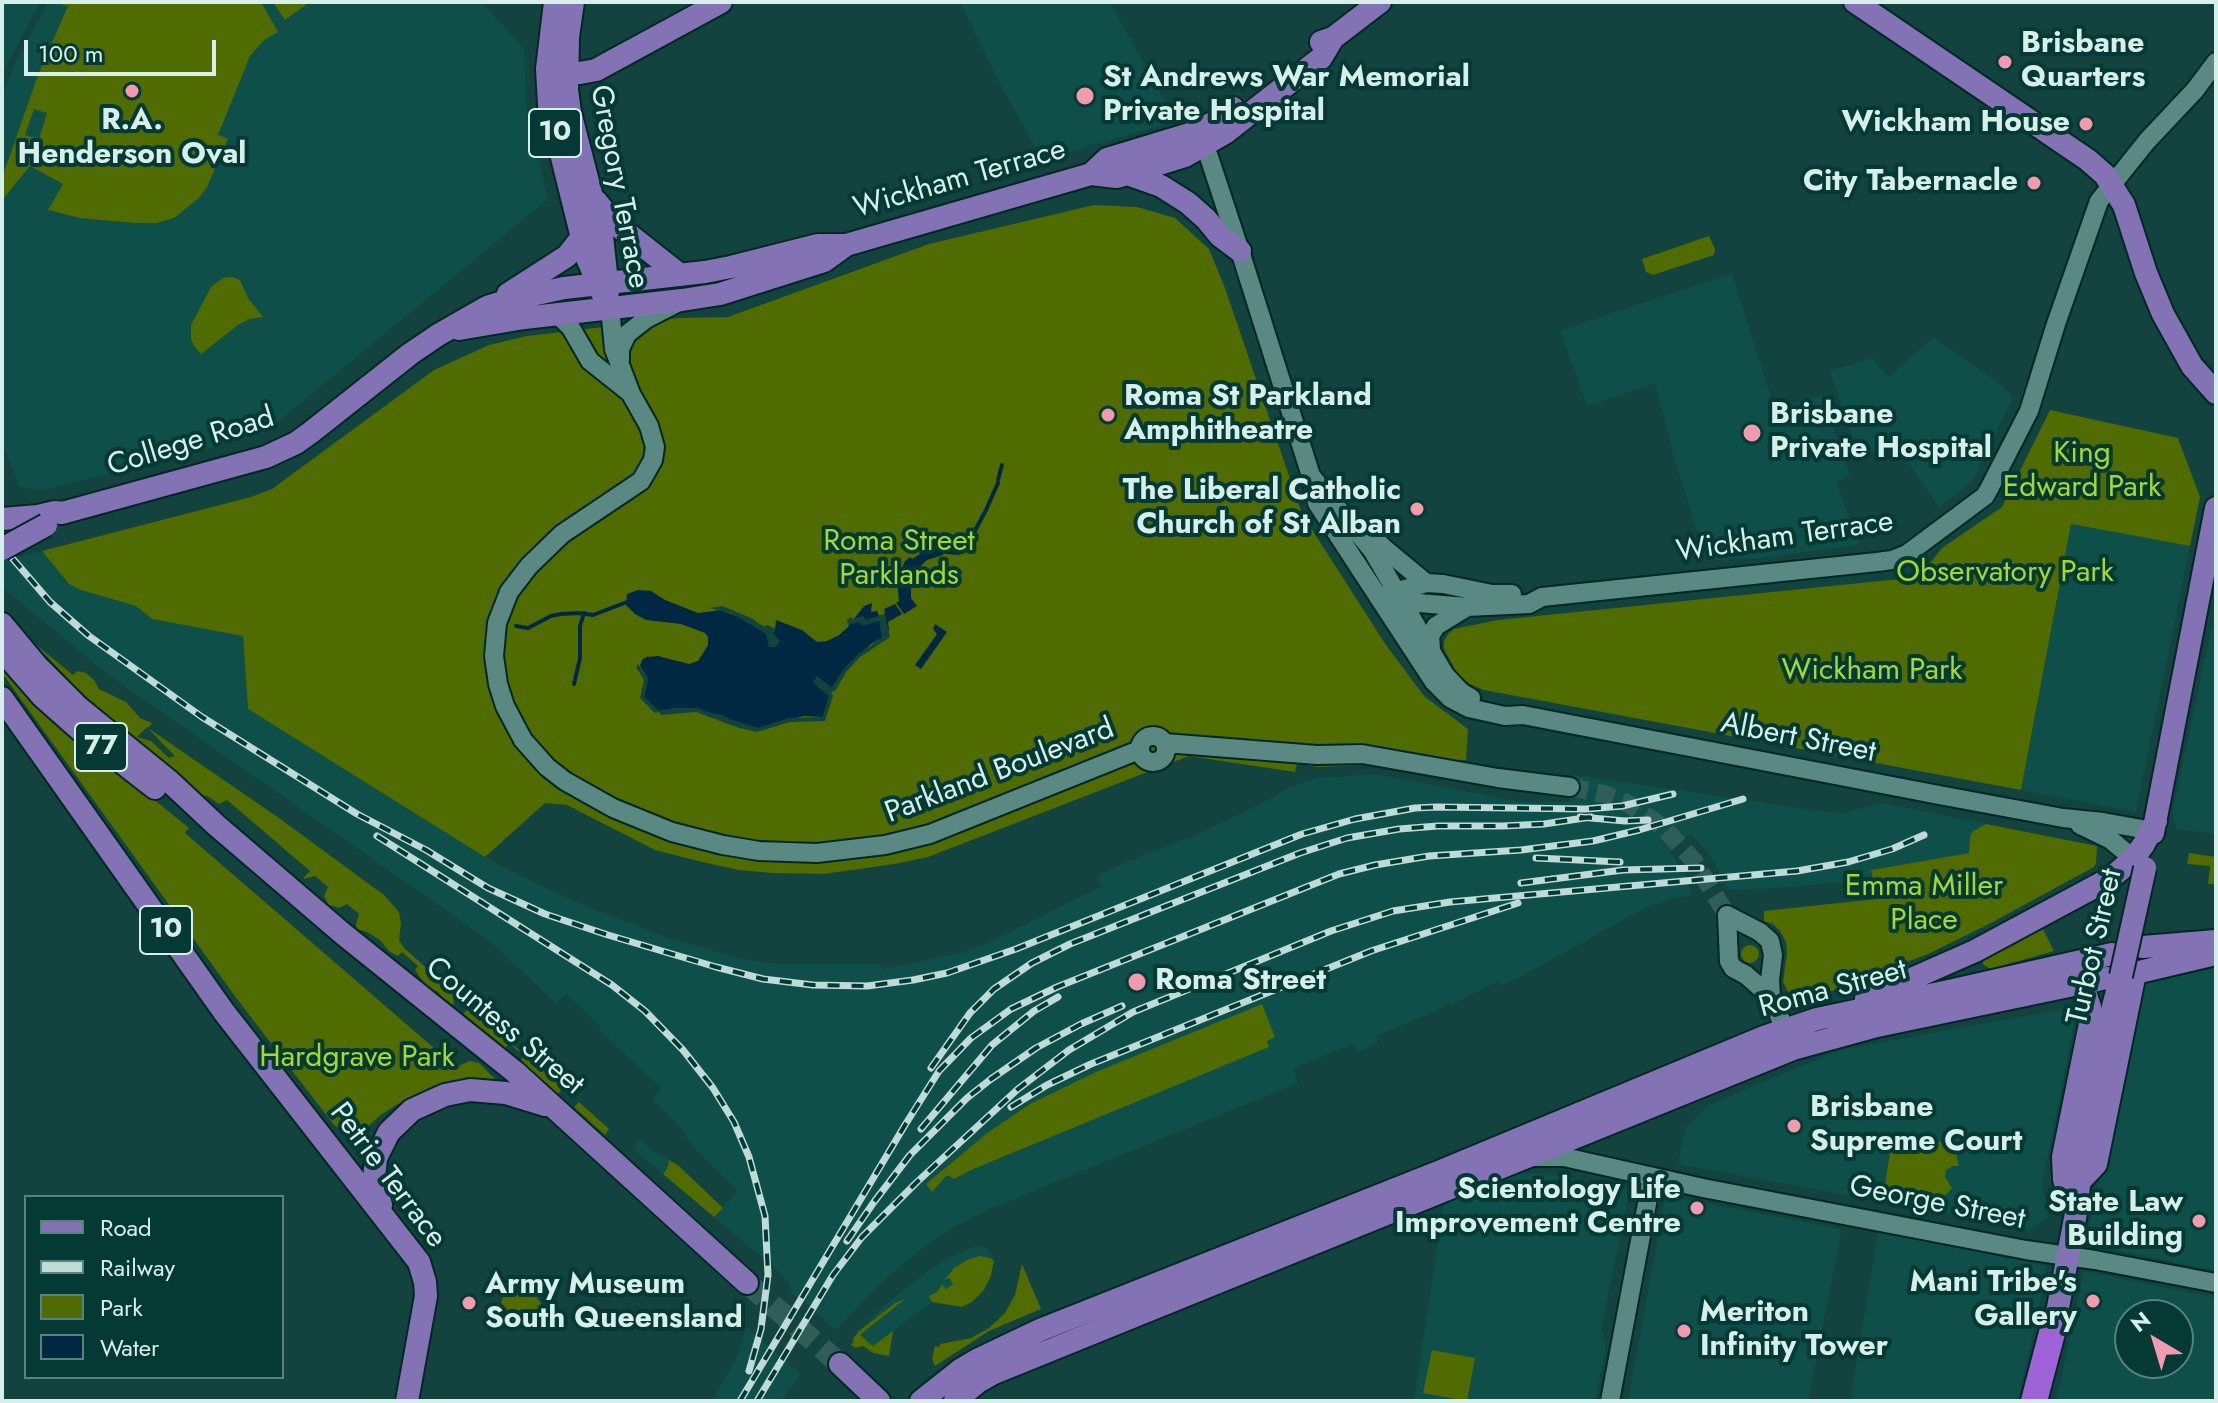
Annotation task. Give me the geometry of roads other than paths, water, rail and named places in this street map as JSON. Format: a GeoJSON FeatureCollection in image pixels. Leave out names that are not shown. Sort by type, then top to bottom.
{"type":"FeatureCollection","features":[{"type":"Feature","properties":{"kind":"highway"},"geometry":{"type":"LineString","coordinates":[[2034,1401],[2053,1329]]}},
{"type":"Feature","properties":{"kind":"main road","name":"Gregory Terrace"},"geometry":{"type":"LineString","coordinates":[[555,2],[557,70],[602,236],[602,284]]}},
{"type":"Feature","properties":{"kind":"main road","name":"Gregory Terrace"},"geometry":{"type":"LineString","coordinates":[[573,2],[568,37],[547,97],[582,237],[610,308]]}},
{"type":"Feature","properties":{"kind":"main road"},"geometry":{"type":"LineString","coordinates":[[557,70],[588,73],[596,70],[721,2]]}},
{"type":"Feature","properties":{"kind":"main road"},"geometry":{"type":"LineString","coordinates":[[1200,139],[1225,133],[1321,58],[1333,38],[1380,2]]}},
{"type":"Feature","properties":{"kind":"main road"},"geometry":{"type":"LineString","coordinates":[[1855,2],[2099,168],[2124,205],[2163,314],[2192,366],[2216,393]]}},
{"type":"Feature","properties":{"kind":"main road","name":"Wickham Terrace"},"geometry":{"type":"LineString","coordinates":[[602,284],[731,267],[818,245],[846,245],[1091,174],[1117,177],[1185,156],[1200,139]]}},
{"type":"Feature","properties":{"kind":"main road","name":"Wickham Terrace"},"geometry":{"type":"LineString","coordinates":[[1091,174],[1107,159],[1200,139]]}},
{"type":"Feature","properties":{"kind":"main road"},"geometry":{"type":"LineString","coordinates":[[1127,174],[1161,186],[1188,203],[1220,236],[1240,251]]}},
{"type":"Feature","properties":{"kind":"main road"},"geometry":{"type":"LineString","coordinates":[[591,195],[613,222],[680,275]]}},
{"type":"Feature","properties":{"kind":"main road"},"geometry":{"type":"LineString","coordinates":[[487,307],[567,256],[582,237]]}},
{"type":"Feature","properties":{"kind":"main road","name":"Wickham Terrace"},"geometry":{"type":"LineString","coordinates":[[610,308],[682,300],[740,289],[824,261],[846,245]]}},
{"type":"Feature","properties":{"kind":"main road","name":"College Road"},"geometry":{"type":"LineString","coordinates":[[2,537],[49,519],[236,467],[281,451],[310,433],[410,354],[487,307],[531,294],[602,284]]}},
{"type":"Feature","properties":{"kind":"main road","name":"College Road"},"geometry":{"type":"LineString","coordinates":[[446,331],[610,308]]}},
{"type":"Feature","properties":{"kind":"main road","name":"Turbot Street"},"geometry":{"type":"LineString","coordinates":[[2044,1401],[2053,1329],[2076,1213],[2083,1149],[2104,1041],[2117,996],[2140,863],[2153,828],[2216,508]]}},
{"type":"Feature","properties":{"kind":"main road","name":"College Road"},"geometry":{"type":"LineString","coordinates":[[2,519],[49,519]]}},
{"type":"Feature","properties":{"kind":"main road"},"geometry":{"type":"LineString","coordinates":[[2,549],[49,519]]}},
{"type":"Feature","properties":{"kind":"main road","name":"Countess Street"},"geometry":{"type":"LineString","coordinates":[[2,624],[37,666],[78,707],[169,781],[342,933],[515,1072],[747,1283]]}},
{"type":"Feature","properties":{"kind":"main road","name":"Countess Street"},"geometry":{"type":"LineString","coordinates":[[2,650],[42,696],[78,728],[161,792],[216,825]]}},
{"type":"Feature","properties":{"kind":"main road","name":"Petrie Terrace"},"geometry":{"type":"LineString","coordinates":[[2,698],[224,1012],[419,1262],[426,1288],[425,1303],[407,1401]]}},
{"type":"Feature","properties":{"kind":"main road"},"geometry":{"type":"LineString","coordinates":[[1817,1019],[1975,951],[2140,863]]}},
{"type":"Feature","properties":{"kind":"main road"},"geometry":{"type":"LineString","coordinates":[[2143,947],[2216,941]]}},
{"type":"Feature","properties":{"kind":"main road"},"geometry":{"type":"LineString","coordinates":[[1975,951],[1972,969],[1978,985],[1987,993],[2030,986],[2049,991]]}},
{"type":"Feature","properties":{"kind":"main road","name":"Roma Street"},"geometry":{"type":"LineString","coordinates":[[955,1401],[994,1373],[1664,1100],[1789,1039],[1817,1019],[2112,954]]}},
{"type":"Feature","properties":{"kind":"main road"},"geometry":{"type":"LineString","coordinates":[[2080,1181],[2096,1164],[2135,973],[2216,954]]}},
{"type":"Feature","properties":{"kind":"main road","name":"Roma Street"},"geometry":{"type":"LineString","coordinates":[[921,1401],[960,1370],[1040,1330],[1454,1166],[1666,1077],[1789,1039],[1890,1023],[2107,978]]}},
{"type":"Feature","properties":{"kind":"main road"},"geometry":{"type":"LineString","coordinates":[[2076,1213],[2067,1194],[2063,1157],[2091,1019],[2082,983]]}},
{"type":"Feature","properties":{"kind":"main road"},"geometry":{"type":"LineString","coordinates":[[1664,1100],[1666,1077]]}},
{"type":"Feature","properties":{"kind":"main road"},"geometry":{"type":"LineString","coordinates":[[385,1216],[374,1179],[376,1158],[389,1132],[412,1110],[434,1098],[470,1090],[506,1093],[557,1111]]}},
{"type":"Feature","properties":{"kind":"main road"},"geometry":{"type":"LineString","coordinates":[[840,1364],[879,1401]]}},
{"type":"Feature","properties":{"kind":"street","name":"Wickham Terrace"},"geometry":{"type":"LineString","coordinates":[[1388,597],[1426,583],[1492,594],[1542,597],[1892,560],[1917,548],[1985,496],[2029,411],[2099,201],[2216,62]]}},
{"type":"Feature","properties":{"kind":"street","name":"Wickham Terrace"},"geometry":{"type":"LineString","coordinates":[[2195,90],[2216,75]]}},
{"type":"Feature","properties":{"kind":"street"},"geometry":{"type":"LineString","coordinates":[[1200,139],[1240,251],[1317,503],[1388,597]]}},
{"type":"Feature","properties":{"kind":"street"},"geometry":{"type":"LineString","coordinates":[[621,366],[620,349],[627,334],[646,319],[682,300]]}},
{"type":"Feature","properties":{"kind":"street","name":"Parkland Boulevard"},"geometry":{"type":"LineString","coordinates":[[610,308],[614,349],[631,394],[653,436],[653,460],[641,481],[562,534],[518,579],[509,592],[497,623],[494,656],[505,706],[515,728],[532,751],[565,781],[627,814],[696,839],[759,851],[817,853],[885,845],[930,834],[1139,750],[1142,741],[1149,736],[1158,737],[1165,743],[1323,756],[1362,754],[1460,772],[1570,787]]}},
{"type":"Feature","properties":{"kind":"street","name":"Parkland Boulevard"},"geometry":{"type":"LineString","coordinates":[[557,314],[571,328],[590,361],[631,394]]}},
{"type":"Feature","properties":{"kind":"street"},"geometry":{"type":"LineString","coordinates":[[1311,476],[1372,550],[1388,597]]}},
{"type":"Feature","properties":{"kind":"street"},"geometry":{"type":"LineString","coordinates":[[1349,520],[1362,526],[1426,583]]}},
{"type":"Feature","properties":{"kind":"street","name":"Wickham Terrace"},"geometry":{"type":"LineString","coordinates":[[1388,597],[1467,607],[1529,604],[1542,597]]}},
{"type":"Feature","properties":{"kind":"street","name":"Albert Street"},"geometry":{"type":"LineString","coordinates":[[1388,597],[1431,649],[1445,675],[1461,692],[1523,715]]}},
{"type":"Feature","properties":{"kind":"street","name":"Albert Street"},"geometry":{"type":"LineString","coordinates":[[1388,597],[1434,682],[1450,698],[1469,708],[1505,716],[1523,715],[2063,818],[2153,828]]}},
{"type":"Feature","properties":{"kind":"street"},"geometry":{"type":"LineString","coordinates":[[1431,649],[1430,636],[1436,626],[1467,607]]}},
{"type":"Feature","properties":{"kind":"street","name":"Albert Street"},"geometry":{"type":"LineString","coordinates":[[2063,818],[2107,837],[2140,863]]}},
{"type":"Feature","properties":{"kind":"street"},"geometry":{"type":"LineString","coordinates":[[1771,997],[1733,968],[1727,953],[1727,915],[1760,932],[1770,941],[1773,955],[1771,997],[1789,1039]]}},
{"type":"Feature","properties":{"kind":"street"},"geometry":{"type":"LineString","coordinates":[[1746,975],[1762,973],[1771,962]]}},
{"type":"Feature","properties":{"kind":"street","name":"George Street"},"geometry":{"type":"LineString","coordinates":[[1507,1166],[1534,1157],[1553,1156],[2026,1250],[2216,1283]]}},
{"type":"Feature","properties":{"kind":"street"},"geometry":{"type":"LineString","coordinates":[[1610,1401],[1652,1177]]}},
{"type":"Feature","properties":{"kind":"water"},"geometry":{"type":"Polygon","coordinates":[[[930,548],[943,548],[943,555],[927,560],[914,572],[911,598],[917,606],[904,614],[896,603],[899,601],[897,579],[905,561],[930,548]]]}},
{"type":"Feature","properties":{"kind":"water"},"geometry":{"type":"Polygon","coordinates":[[[638,590],[651,591],[698,613],[721,610],[775,629],[776,620],[802,630],[817,642],[839,635],[864,606],[872,603],[871,612],[877,611],[879,616],[885,614],[884,609],[895,604],[902,614],[888,622],[889,630],[844,669],[832,688],[817,677],[813,682],[829,696],[823,717],[804,716],[758,728],[720,715],[676,708],[659,711],[644,697],[648,679],[640,666],[642,660],[658,656],[689,664],[698,661],[708,645],[708,637],[681,624],[646,620],[635,614],[626,605],[627,594],[638,590]]]}},
{"type":"Feature","properties":{"kind":"water"},"geometry":{"type":"Polygon","coordinates":[[[935,624],[947,632],[921,669],[915,665],[937,634],[933,629],[935,624]]]}},
{"type":"Feature","properties":{"kind":"waterway"},"geometry":{"type":"LineString","coordinates":[[998,480],[1002,465]]}},
{"type":"Feature","properties":{"kind":"waterway"},"geometry":{"type":"LineString","coordinates":[[940,551],[964,551],[998,483]]}},
{"type":"Feature","properties":{"kind":"waterway"},"geometry":{"type":"LineString","coordinates":[[516,626],[528,628],[561,614],[593,615],[627,602]]}},
{"type":"Feature","properties":{"kind":"waterway"},"geometry":{"type":"LineString","coordinates":[[574,684],[584,613]]}},
{"type":"Feature","properties":{"kind":"tunnel"},"geometry":{"type":"LineString","coordinates":[[1570,787],[1625,802],[1663,827],[1694,861],[1727,915]]}},
{"type":"Feature","properties":{"kind":"tunnel"},"geometry":{"type":"LineString","coordinates":[[747,1283],[840,1364]]}},
{"type":"Feature","properties":{"kind":"railway"},"geometry":{"type":"LineString","coordinates":[[13,559],[50,602],[89,636],[202,717],[357,814],[426,850],[488,888],[545,914],[608,935],[763,979],[813,985],[867,986],[947,973],[1016,949],[1302,834],[1355,819],[1437,807],[1586,809],[1622,806],[1673,794]]}},
{"type":"Feature","properties":{"kind":"railway"},"geometry":{"type":"LineString","coordinates":[[740,1401],[939,1071],[971,1038],[1011,1009],[1057,987],[1339,874],[1429,856],[1521,850],[1593,841],[1743,799]]}},
{"type":"Feature","properties":{"kind":"railway"},"geometry":{"type":"LineString","coordinates":[[1580,817],[1648,820]]}},
{"type":"Feature","properties":{"kind":"railway"},"geometry":{"type":"LineString","coordinates":[[931,1068],[970,1013],[994,989],[1032,963],[1070,944],[1300,853],[1347,838],[1399,829],[1544,824],[1591,817]]}},
{"type":"Feature","properties":{"kind":"railway"},"geometry":{"type":"LineString","coordinates":[[757,1401],[833,1275],[862,1237],[1018,1089],[1069,1050],[1133,1012],[1331,931],[1393,911],[1450,902],[1797,871],[1848,862],[1892,849],[1924,835]]}},
{"type":"Feature","properties":{"kind":"railway"},"geometry":{"type":"LineString","coordinates":[[377,836],[612,985],[645,1011],[683,1050],[713,1088],[734,1122],[749,1157],[765,1216],[768,1275],[761,1329],[749,1371]]}},
{"type":"Feature","properties":{"kind":"railway"},"geometry":{"type":"LineString","coordinates":[[1536,858],[1620,862]]}},
{"type":"Feature","properties":{"kind":"railway"},"geometry":{"type":"LineString","coordinates":[[1521,883],[1623,870],[1701,868]]}},
{"type":"Feature","properties":{"kind":"railway"},"geometry":{"type":"LineString","coordinates":[[1011,1107],[1091,1064],[1371,951],[1518,903]]}},
{"type":"Feature","properties":{"kind":"railway"},"geometry":{"type":"LineString","coordinates":[[921,1129],[992,1045],[1034,1011],[1058,997]]}},
{"type":"Feature","properties":{"kind":"railway"},"geometry":{"type":"LineString","coordinates":[[847,1241],[910,1155],[967,1098],[1036,1048],[1122,1006]]}},
{"type":"Feature","properties":{"kind":"place","name":"Brisbane Quarters"},"geometry":{"type":"Point","coordinates":[2005,62]}},
{"type":"Feature","properties":{"kind":"place","name":"R.A. Henderson Oval"},"geometry":{"type":"Point","coordinates":[132,91]}},
{"type":"Feature","properties":{"kind":"place","name":"St Andrews War Memorial Private Hospital"},"geometry":{"type":"Point","coordinates":[1085,96]}},
{"type":"Feature","properties":{"kind":"place","name":"Wickham House"},"geometry":{"type":"Point","coordinates":[2086,124]}},
{"type":"Feature","properties":{"kind":"place","name":"City Tabernacle"},"geometry":{"type":"Point","coordinates":[2034,183]}},
{"type":"Feature","properties":{"kind":"place","name":"Roma St Parkland Amphitheatre"},"geometry":{"type":"Point","coordinates":[1108,415]}},
{"type":"Feature","properties":{"kind":"place","name":"Brisbane Private Hospital"},"geometry":{"type":"Point","coordinates":[1752,433]}},
{"type":"Feature","properties":{"kind":"place","name":"The Liberal Catholic Church of St Alban"},"geometry":{"type":"Point","coordinates":[1417,509]}},
{"type":"Feature","properties":{"kind":"place","name":"Roma Street"},"geometry":{"type":"Point","coordinates":[1137,982]}},
{"type":"Feature","properties":{"kind":"place","name":"Brisbane Supreme Court"},"geometry":{"type":"Point","coordinates":[1794,1126]}},
{"type":"Feature","properties":{"kind":"place","name":"Scientology Life Improvement Centre"},"geometry":{"type":"Point","coordinates":[1697,1208]}},
{"type":"Feature","properties":{"kind":"place","name":"State Law Building"},"geometry":{"type":"Point","coordinates":[2199,1221]}},
{"type":"Feature","properties":{"kind":"place","name":"Mani Tribe's Gallery"},"geometry":{"type":"Point","coordinates":[2093,1301]}},
{"type":"Feature","properties":{"kind":"place","name":"Army Museum South Queensland"},"geometry":{"type":"Point","coordinates":[469,1303]}},
{"type":"Feature","properties":{"kind":"place","name":"Meriton Infinity Tower"},"geometry":{"type":"Point","coordinates":[1684,1331]}},
{"type":"Feature","properties":{"kind":"park label","name":"King Edward Park"},"geometry":{"type":"Point","coordinates":[2082,472]}},
{"type":"Feature","properties":{"kind":"park label","name":"Roma Street Parklands"},"geometry":{"type":"Point","coordinates":[899,560]}},
{"type":"Feature","properties":{"kind":"park label","name":"Observatory Park"},"geometry":{"type":"Point","coordinates":[2005,574]}},
{"type":"Feature","properties":{"kind":"park label","name":"Wickham Park"},"geometry":{"type":"Point","coordinates":[1872,672]}},
{"type":"Feature","properties":{"kind":"park label","name":"Emma Miller Place"},"geometry":{"type":"Point","coordinates":[1924,905]}},
{"type":"Feature","properties":{"kind":"park label","name":"Hardgrave Park"},"geometry":{"type":"Point","coordinates":[357,1059]}}]}
